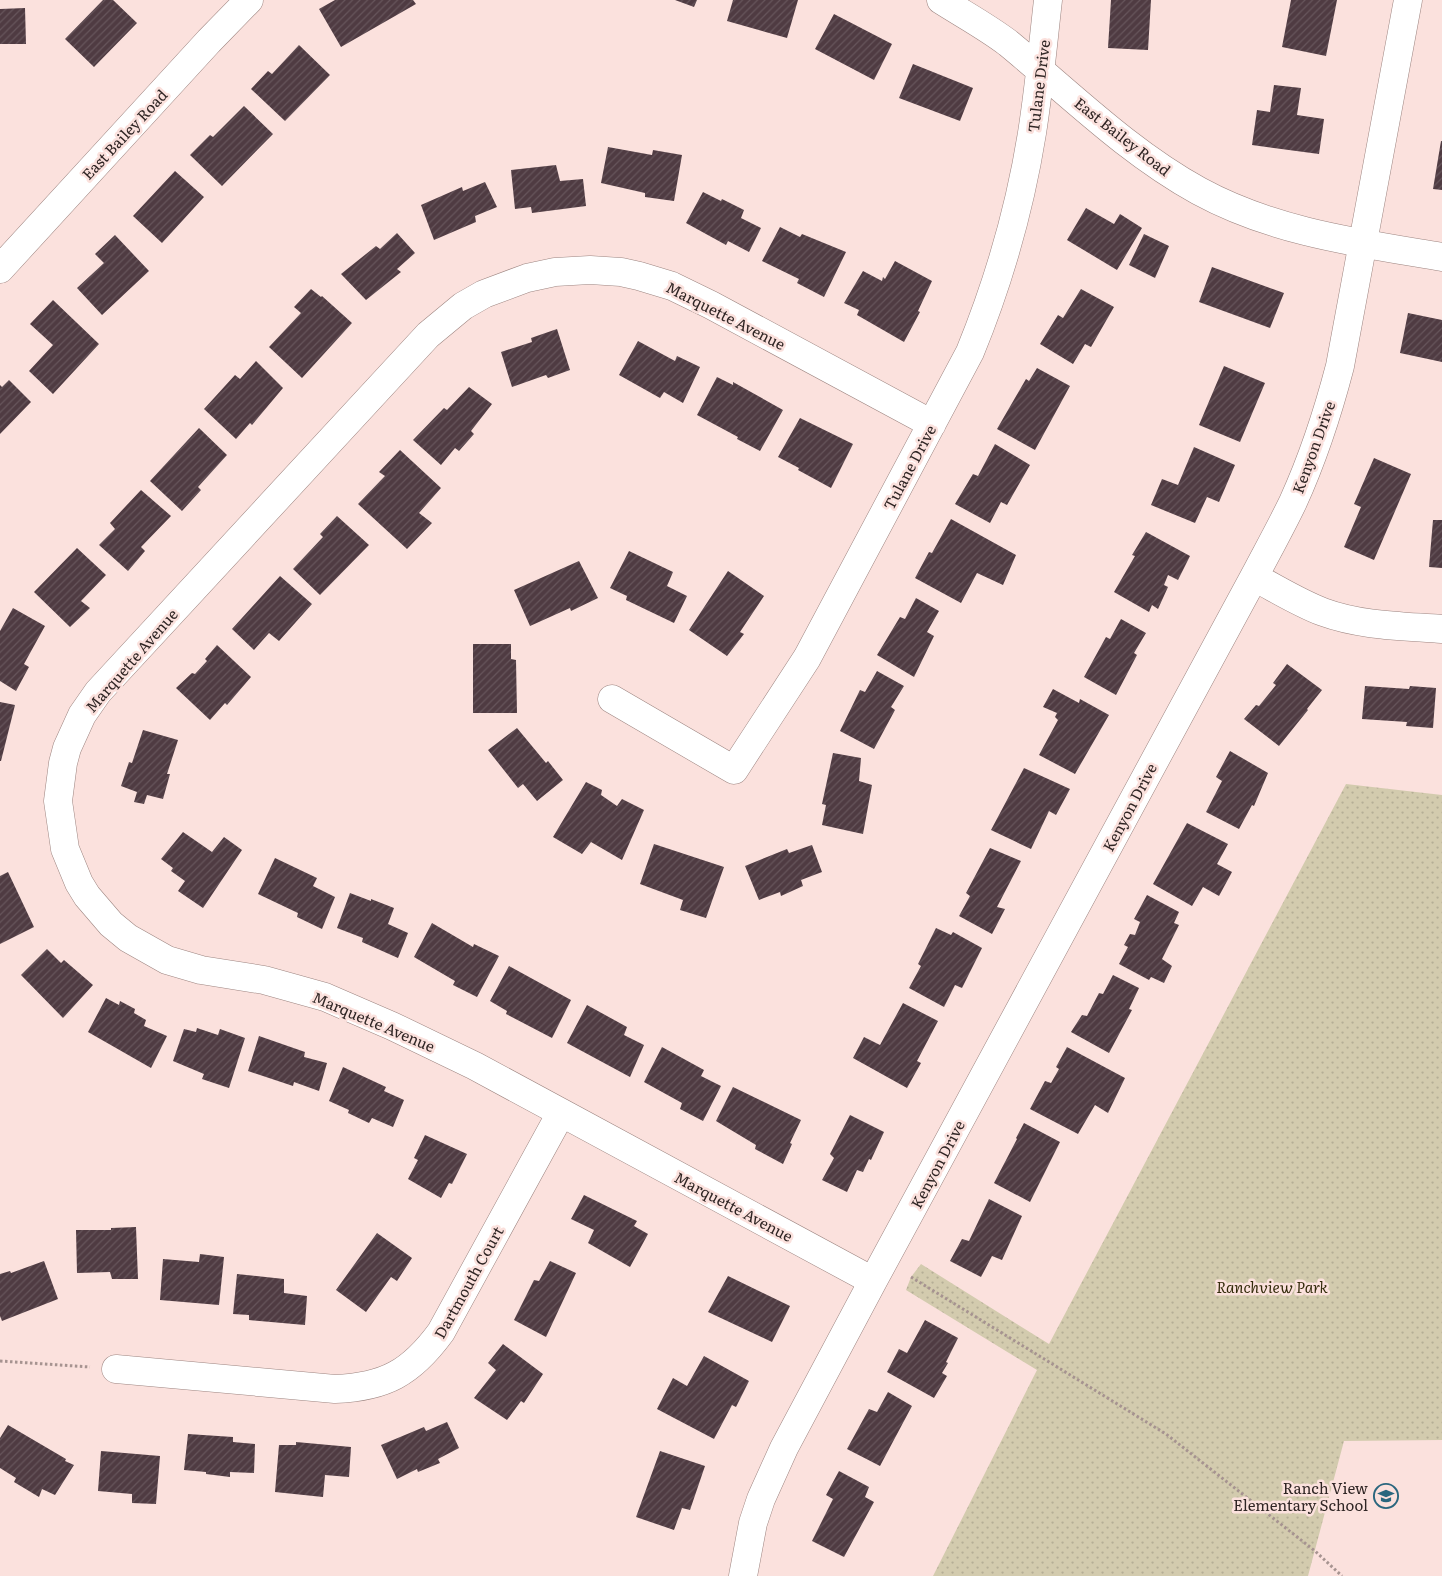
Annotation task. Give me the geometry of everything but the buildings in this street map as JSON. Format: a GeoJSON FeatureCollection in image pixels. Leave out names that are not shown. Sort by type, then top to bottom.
{"type":"FeatureCollection","features":[{"type":"Feature","properties":{"kind":"street","name":"East Bailey Road"},"geometry":{"type":"LineString","coordinates":[[941,0],[1006,42],[1148,160],[1200,192],[1254,215],[1321,236],[1442,257]]}},
{"type":"Feature","properties":{"kind":"street","name":"Tulane Drive"},"geometry":{"type":"LineString","coordinates":[[612,698],[734,770],[807,658],[970,352],[988,309],[1018,206],[1032,133],[1048,0]]}},
{"type":"Feature","properties":{"kind":"street","name":"Kenyon Drive"},"geometry":{"type":"LineString","coordinates":[[743,1576],[749,1542],[761,1499],[784,1448],[1254,577],[1293,502],[1308,467],[1340,366],[1408,0]]}},
{"type":"Feature","properties":{"kind":"street","name":"East Bailey Road"},"geometry":{"type":"LineString","coordinates":[[0,269],[246,1]]}},
{"type":"Feature","properties":{"kind":"street","name":"Marquette Avenue"},"geometry":{"type":"LineString","coordinates":[[873,1281],[474,1066],[392,1026],[325,997],[264,980],[201,970],[167,960],[143,948],[117,929],[86,896],[65,849],[58,801],[67,748],[82,715],[98,692],[428,335],[463,306],[484,294],[526,278],[555,272],[590,270],[639,276],[672,286],[711,305],[932,424]]}},
{"type":"Feature","properties":{"kind":"street"},"geometry":{"type":"LineString","coordinates":[[1254,577],[1309,607],[1326,613],[1365,623],[1442,629]]}},
{"type":"Feature","properties":{"kind":"street","name":"Dartmouth Court"},"geometry":{"type":"LineString","coordinates":[[116,1369],[335,1389],[360,1388],[375,1384],[406,1369],[428,1350],[441,1332],[561,1113]]}},
{"type":"Feature","properties":{"kind":"path"},"geometry":{"type":"LineString","coordinates":[[911,1277],[1166,1434],[1314,1551],[1342,1576]]}},
{"type":"Feature","properties":{"kind":"path"},"geometry":{"type":"LineString","coordinates":[[0,1361],[116,1369]]}},
{"type":"Feature","properties":{"kind":"green space","name":"Ranchview Park"},"geometry":{"type":"Polygon","coordinates":[[[1346,784],[1442,795],[1442,1440],[1344,1441],[1308,1576],[933,1576],[1037,1370],[906,1290],[911,1277],[921,1264],[1049,1344],[1346,784]]]}},
{"type":"Feature","properties":{"kind":"place","name":"Ranch View Elementary School"},"geometry":{"type":"Point","coordinates":[1386,1496]}}]}
